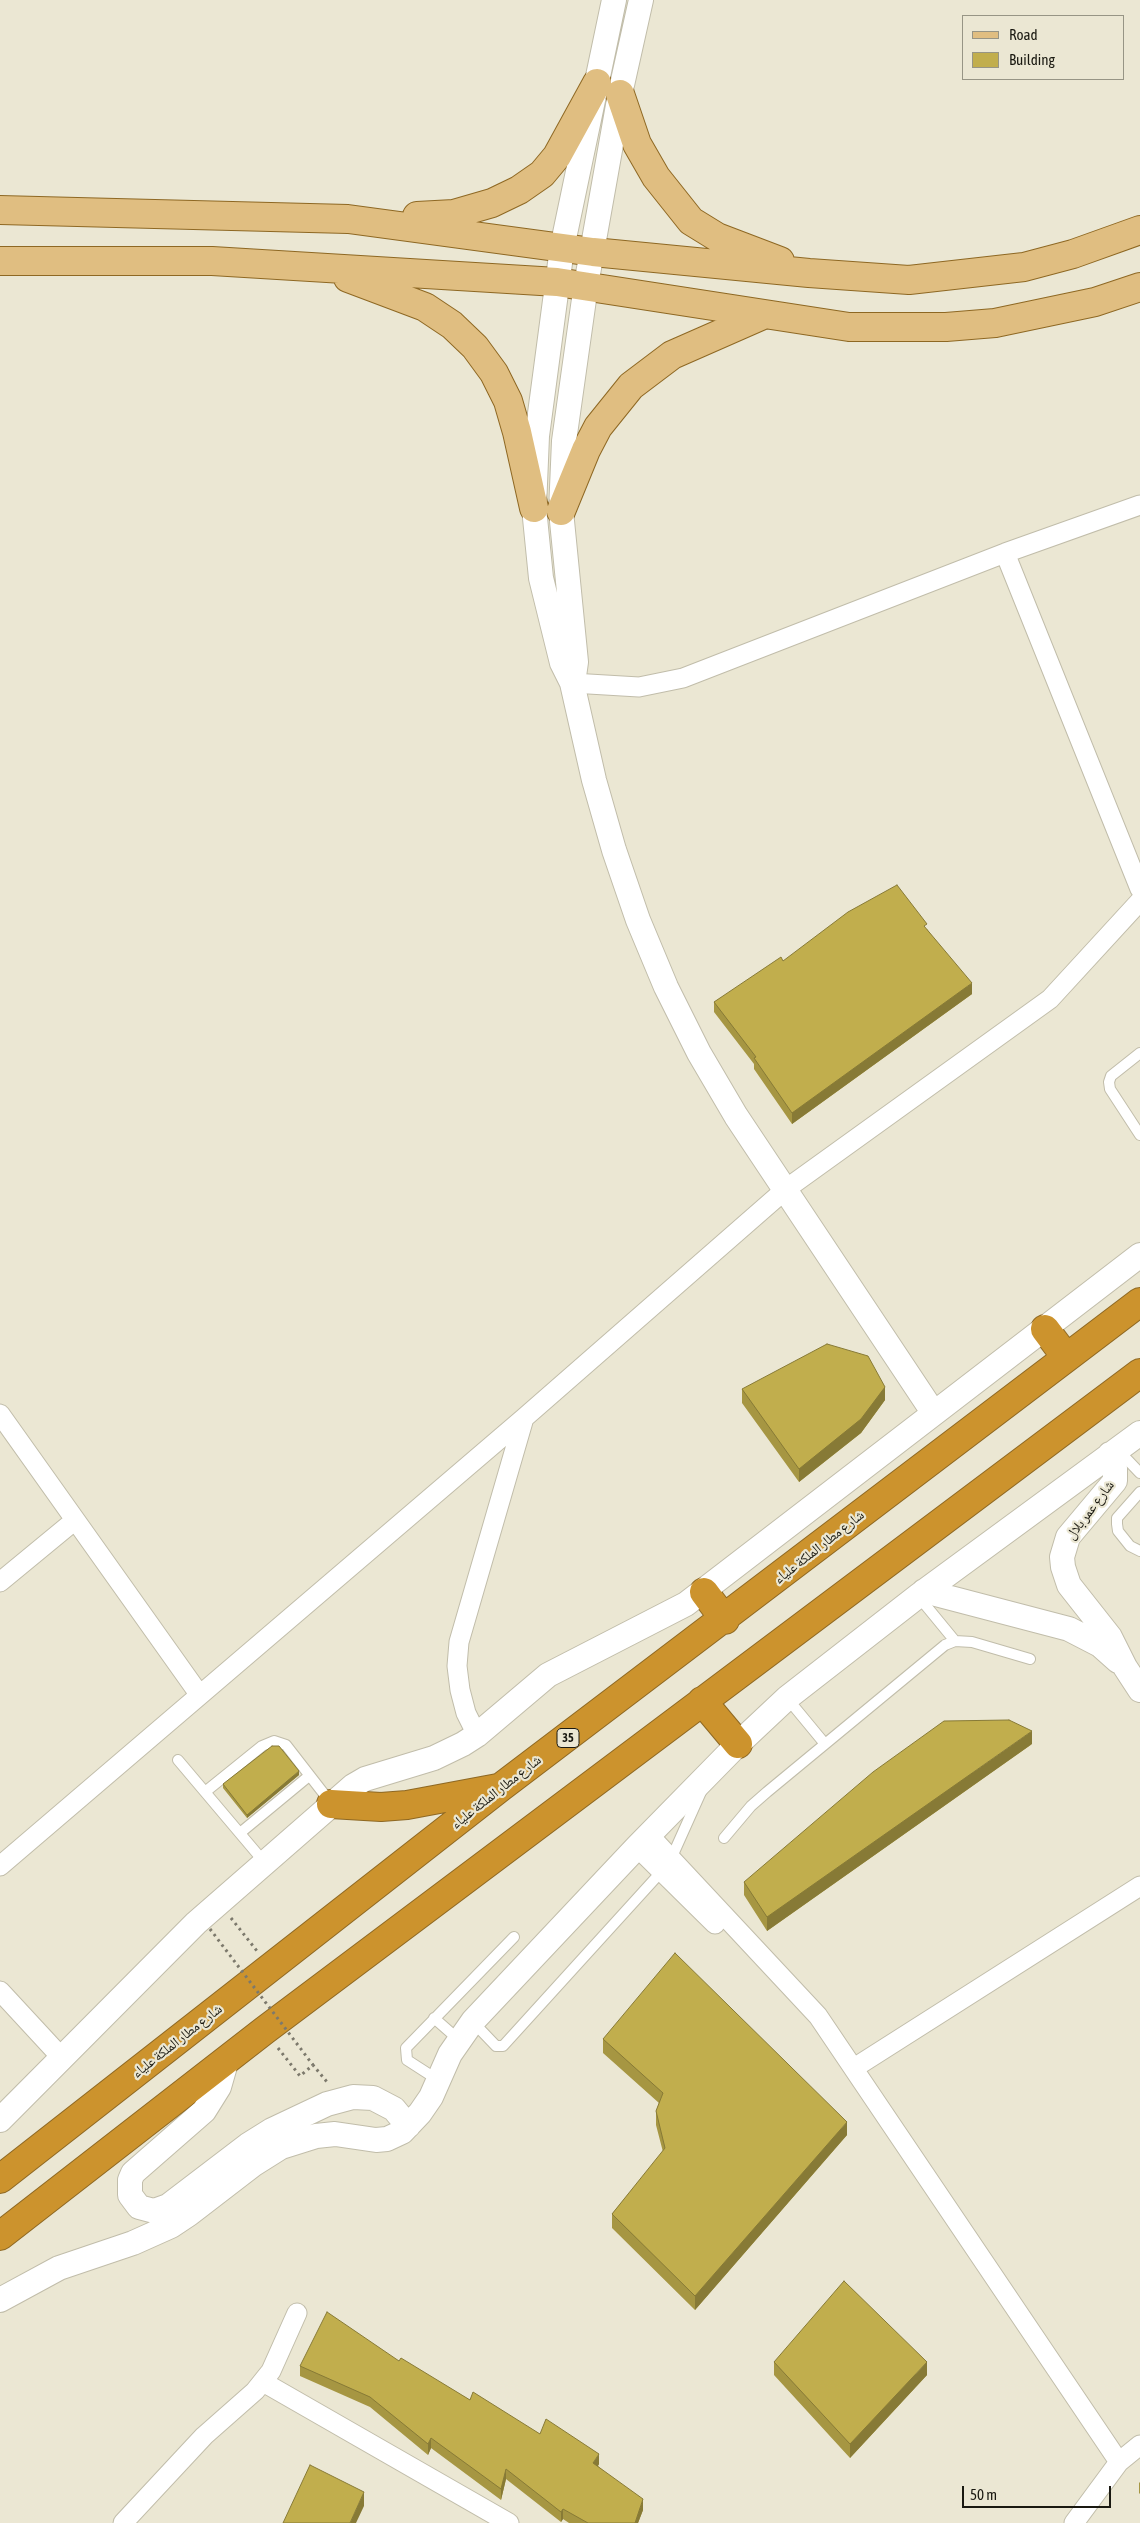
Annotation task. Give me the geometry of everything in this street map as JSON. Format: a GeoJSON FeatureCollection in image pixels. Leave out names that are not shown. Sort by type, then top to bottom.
{"type":"FeatureCollection","features":[{"type":"Feature","properties":{"kind":"highway","name":"شارع مطار الملكة علياء"},"geometry":{"type":"LineString","coordinates":[[0,2179],[502,1788],[1140,1302]]}},
{"type":"Feature","properties":{"kind":"highway"},"geometry":{"type":"LineString","coordinates":[[1045,1329],[1066,1357]]}},
{"type":"Feature","properties":{"kind":"highway"},"geometry":{"type":"LineString","coordinates":[[0,2236],[227,2058],[1140,1373]]}},
{"type":"Feature","properties":{"kind":"highway"},"geometry":{"type":"LineString","coordinates":[[704,1592],[725,1620]]}},
{"type":"Feature","properties":{"kind":"highway"},"geometry":{"type":"LineString","coordinates":[[702,1701],[738,1744]]}},
{"type":"Feature","properties":{"kind":"highway"},"geometry":{"type":"LineString","coordinates":[[331,1804],[382,1807],[502,1788]]}},
{"type":"Feature","properties":{"kind":"main road"},"geometry":{"type":"LineString","coordinates":[[0,210],[348,219],[454,214],[492,203],[519,190],[542,174],[608,89],[656,177],[691,221],[717,237],[809,273]]}},
{"type":"Feature","properties":{"kind":"main road"},"geometry":{"type":"LineString","coordinates":[[348,219],[593,252],[809,273],[908,280],[978,274],[1024,267],[1064,256],[1140,230]]}},
{"type":"Feature","properties":{"kind":"main road"},"geometry":{"type":"LineString","coordinates":[[0,260],[212,261],[557,282],[586,285],[763,316],[849,327],[946,328],[995,323],[1095,302],[1140,287]]}},
{"type":"Feature","properties":{"kind":"main road"},"geometry":{"type":"LineString","coordinates":[[306,266],[370,286],[426,307],[452,325],[475,347],[494,373],[508,401],[534,508]]}},
{"type":"Feature","properties":{"kind":"main road"},"geometry":{"type":"LineString","coordinates":[[561,511],[586,450],[598,427],[631,386],[672,355],[763,316]]}},
{"type":"Feature","properties":{"kind":"street"},"geometry":{"type":"LineString","coordinates":[[572,683],[576,662],[561,511],[564,441],[586,285],[593,252],[614,0]]}},
{"type":"Feature","properties":{"kind":"street"},"geometry":{"type":"LineString","coordinates":[[641,0],[608,89],[562,248],[538,436],[534,508],[540,578],[562,663],[572,683],[594,780],[614,850],[638,920],[666,987],[699,1053],[736,1116],[933,1412]]}},
{"type":"Feature","properties":{"kind":"street"},"geometry":{"type":"LineString","coordinates":[[572,683],[639,687],[683,678],[1005,553],[1140,506]]}},
{"type":"Feature","properties":{"kind":"street"},"geometry":{"type":"LineString","coordinates":[[1005,553],[1140,889]]}},
{"type":"Feature","properties":{"kind":"street"},"geometry":{"type":"LineString","coordinates":[[0,1866],[524,1418],[786,1189],[1035,1012],[1067,983],[1140,901]]}},
{"type":"Feature","properties":{"kind":"street"},"geometry":{"type":"LineString","coordinates":[[0,2120],[179,1940],[353,1786],[365,1779],[434,1758],[477,1735],[548,1675],[671,1613],[704,1592],[933,1412],[1045,1329],[1140,1255]]}},
{"type":"Feature","properties":{"kind":"street"},"geometry":{"type":"LineString","coordinates":[[0,1414],[74,1521],[199,1694]]}},
{"type":"Feature","properties":{"kind":"street"},"geometry":{"type":"LineString","coordinates":[[477,1735],[466,1713],[460,1690],[459,1642],[524,1418]]}},
{"type":"Feature","properties":{"kind":"street"},"geometry":{"type":"LineString","coordinates":[[0,2300],[59,2268],[133,2243],[171,2226],[254,2164],[281,2147],[316,2136],[336,2134],[376,2140],[387,2139],[408,2126],[420,2112],[458,2040],[473,2021],[643,1841],[738,1744],[787,1698],[921,1594],[1140,1433]]}},
{"type":"Feature","properties":{"kind":"street","name":"شارع عمر بلال"},"geometry":{"type":"LineString","coordinates":[[1114,1452],[1114,1481],[1068,1537],[1062,1557],[1063,1567],[1069,1585],[1110,1636],[1125,1667],[1140,1690]]}},
{"type":"Feature","properties":{"kind":"street"},"geometry":{"type":"LineString","coordinates":[[0,1582],[74,1521]]}},
{"type":"Feature","properties":{"kind":"street","name":"شارع عمر بلال"},"geometry":{"type":"LineString","coordinates":[[921,1594],[1069,1629],[1100,1645],[1125,1667]]}},
{"type":"Feature","properties":{"kind":"street"},"geometry":{"type":"LineString","coordinates":[[643,1841],[818,2016],[824,2028],[854,2068],[1119,2462]]}},
{"type":"Feature","properties":{"kind":"street"},"geometry":{"type":"LineString","coordinates":[[854,2068],[1140,1886]]}},
{"type":"Feature","properties":{"kind":"street"},"geometry":{"type":"LineString","coordinates":[[0,1991],[62,2058]]}},
{"type":"Feature","properties":{"kind":"street"},"geometry":{"type":"LineString","coordinates":[[227,2058],[219,2087],[204,2111],[133,2173],[130,2180],[130,2194],[139,2207],[154,2211],[168,2206],[248,2145],[272,2130],[327,2104],[353,2097],[373,2098],[394,2109],[408,2126]]}},
{"type":"Feature","properties":{"kind":"street"},"geometry":{"type":"LineString","coordinates":[[123,2523],[204,2436],[263,2382],[279,2356],[297,2313]]}},
{"type":"Feature","properties":{"kind":"street"},"geometry":{"type":"LineString","coordinates":[[263,2382],[509,2523]]}},
{"type":"Feature","properties":{"kind":"street"},"geometry":{"type":"LineString","coordinates":[[1074,2523],[1119,2462],[1140,2445]]}},
{"type":"Feature","properties":{"kind":"lane"},"geometry":{"type":"LineString","coordinates":[[1140,1053],[1111,1076],[1109,1082],[1110,1088],[1140,1135]]}},
{"type":"Feature","properties":{"kind":"lane"},"geometry":{"type":"LineString","coordinates":[[1114,1452],[1140,1473]]}},
{"type":"Feature","properties":{"kind":"lane"},"geometry":{"type":"LineString","coordinates":[[1140,1492],[1117,1518],[1117,1524],[1118,1531],[1130,1546],[1140,1551]]}},
{"type":"Feature","properties":{"kind":"lane"},"geometry":{"type":"LineString","coordinates":[[921,1594],[955,1641]]}},
{"type":"Feature","properties":{"kind":"lane"},"geometry":{"type":"LineString","coordinates":[[724,1838],[752,1806],[936,1651],[955,1641],[972,1642],[1030,1659]]}},
{"type":"Feature","properties":{"kind":"lane"},"geometry":{"type":"LineString","coordinates":[[787,1698],[825,1744]]}},
{"type":"Feature","properties":{"kind":"lane"},"geometry":{"type":"LineString","coordinates":[[205,1792],[262,1746],[274,1742],[286,1746],[331,1804]]}},
{"type":"Feature","properties":{"kind":"lane"},"geometry":{"type":"LineString","coordinates":[[178,1760],[264,1863]]}},
{"type":"Feature","properties":{"kind":"lane"},"geometry":{"type":"LineString","coordinates":[[473,2021],[496,2046],[503,2046],[666,1865],[711,1771]]}},
{"type":"Feature","properties":{"kind":"lane"},"geometry":{"type":"LineString","coordinates":[[240,1833],[309,1776]]}},
{"type":"Feature","properties":{"kind":"lane"},"geometry":{"type":"LineString","coordinates":[[438,2080],[407,2060],[406,2048],[514,1937]]}},
{"type":"Feature","properties":{"kind":"lane"},"geometry":{"type":"LineString","coordinates":[[434,2018],[458,2040]]}},
{"type":"Feature","properties":{"kind":"path"},"geometry":{"type":"LineString","coordinates":[[210,1929],[314,2065],[300,2076],[290,2064]]}},
{"type":"Feature","properties":{"kind":"building"},"geometry":{"type":"Polygon","coordinates":[[[897,885],[927,924],[924,926],[972,983],[792,1113],[754,1058],[756,1057],[714,1002],[781,957],[783,961],[848,912],[897,885]]]}},
{"type":"Feature","properties":{"kind":"building"},"geometry":{"type":"Polygon","coordinates":[[[827,1344],[868,1356],[885,1387],[861,1419],[799,1469],[742,1389],[827,1344]]]}},
{"type":"Feature","properties":{"kind":"building"},"geometry":{"type":"Polygon","coordinates":[[[1009,1720],[1032,1731],[767,1917],[744,1882],[873,1772],[944,1721],[1009,1720]]]}},
{"type":"Feature","properties":{"kind":"building"},"geometry":{"type":"Polygon","coordinates":[[[272,1746],[279,1746],[299,1771],[247,1815],[223,1784],[272,1746]]]}},
{"type":"Feature","properties":{"kind":"building"},"geometry":{"type":"Polygon","coordinates":[[[675,1953],[847,2122],[695,2296],[612,2214],[665,2148],[656,2111],[663,2093],[603,2039],[675,1953]]]}},
{"type":"Feature","properties":{"kind":"building"},"geometry":{"type":"Polygon","coordinates":[[[844,2281],[927,2362],[850,2444],[774,2362],[844,2281]]]}},
{"type":"Feature","properties":{"kind":"building"},"geometry":{"type":"Polygon","coordinates":[[[327,2312],[399,2361],[401,2358],[470,2400],[473,2392],[540,2434],[546,2419],[599,2454],[593,2463],[643,2499],[635,2523],[588,2523],[563,2509],[561,2512],[506,2469],[501,2489],[431,2438],[428,2444],[370,2397],[300,2366],[327,2312]]]}},
{"type":"Feature","properties":{"kind":"building"},"geometry":{"type":"Polygon","coordinates":[[[310,2465],[364,2492],[350,2523],[283,2523],[310,2465]]]}}]}
